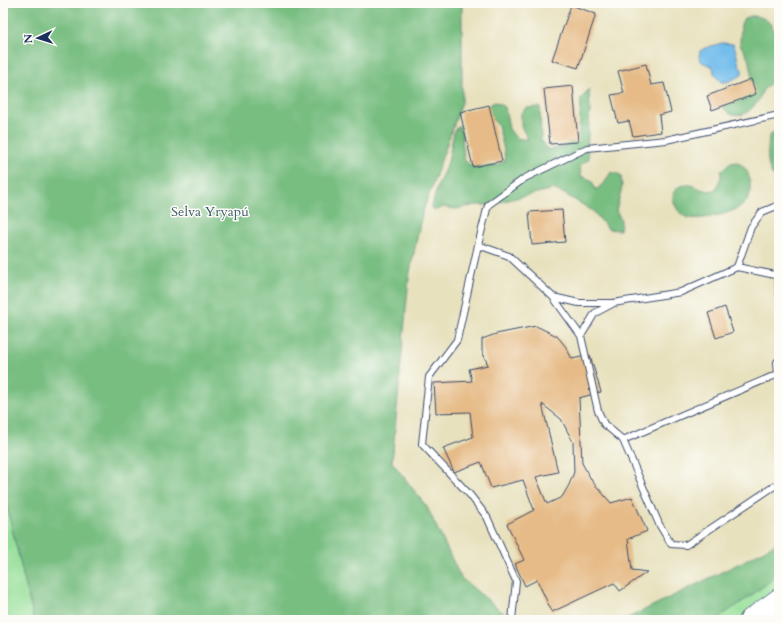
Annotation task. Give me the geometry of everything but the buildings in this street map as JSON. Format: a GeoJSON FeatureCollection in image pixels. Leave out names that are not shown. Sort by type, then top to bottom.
{"type":"FeatureCollection","features":[{"type":"Feature","properties":{"kind":"highway"},"geometry":{"type":"LineString","coordinates":[[750,620],[779,599]]}},
{"type":"Feature","properties":{"kind":"lane"},"geometry":{"type":"LineString","coordinates":[[512,620],[516,581],[487,517],[470,495],[422,444],[429,377],[457,340],[488,205],[525,178],[587,148],[666,140],[779,115]]}},
{"type":"Feature","properties":{"kind":"lane"},"geometry":{"type":"LineString","coordinates":[[736,267],[751,227],[762,212],[779,205]]}},
{"type":"Feature","properties":{"kind":"lane"},"geometry":{"type":"LineString","coordinates":[[478,245],[509,256],[553,298],[581,336],[598,410],[604,424],[623,440],[659,524],[671,544],[686,545],[779,483]]}},
{"type":"Feature","properties":{"kind":"lane"},"geometry":{"type":"LineString","coordinates":[[553,298],[579,303],[613,303],[681,292],[736,267],[779,274],[779,293]]}},
{"type":"Feature","properties":{"kind":"lane"},"geometry":{"type":"LineString","coordinates":[[581,336],[595,313],[613,303]]}},
{"type":"Feature","properties":{"kind":"lane"},"geometry":{"type":"LineString","coordinates":[[623,440],[778,375],[779,360]]}},
{"type":"Feature","properties":{"kind":"green space","name":"Selva Yryapú"},"geometry":{"type":"Polygon","coordinates":[[[3,3],[462,3],[462,102],[422,214],[409,277],[392,462],[427,507],[461,578],[512,620],[34,620],[3,491],[3,3]]]}},
{"type":"Feature","properties":{"kind":"green space"},"geometry":{"type":"Polygon","coordinates":[[[751,16],[761,17],[769,22],[774,30],[778,50],[775,72],[772,81],[763,90],[759,100],[753,107],[743,114],[733,115],[728,113],[720,102],[752,84],[748,58],[740,44],[741,24],[744,18],[751,16]]]}},
{"type":"Feature","properties":{"kind":"green space"},"geometry":{"type":"Polygon","coordinates":[[[589,89],[590,111],[587,148],[589,159],[580,165],[581,176],[591,180],[596,190],[605,182],[611,172],[621,175],[622,187],[616,210],[621,220],[620,230],[608,229],[593,211],[563,193],[553,189],[488,205],[476,205],[455,209],[444,207],[435,210],[430,207],[432,206],[438,185],[448,162],[454,131],[459,125],[462,136],[464,160],[473,167],[494,166],[505,161],[498,125],[490,117],[489,105],[495,102],[505,107],[509,129],[516,138],[528,140],[521,126],[521,113],[526,108],[540,107],[541,140],[548,149],[558,148],[568,144],[579,135],[581,99],[589,89]]]}},
{"type":"Feature","properties":{"kind":"green space"},"geometry":{"type":"Polygon","coordinates":[[[779,129],[779,183],[771,172],[768,156],[769,136],[779,129]]]}},
{"type":"Feature","properties":{"kind":"green space"},"geometry":{"type":"Polygon","coordinates":[[[737,162],[745,169],[750,181],[749,195],[744,204],[733,211],[716,216],[699,218],[686,217],[678,211],[673,197],[676,189],[681,186],[688,185],[707,191],[716,189],[721,177],[721,171],[731,163],[737,162]]]}},
{"type":"Feature","properties":{"kind":"green space"},"geometry":{"type":"Polygon","coordinates":[[[3,491],[34,620],[3,620],[3,491]]]}},
{"type":"Feature","properties":{"kind":"green space"},"geometry":{"type":"Polygon","coordinates":[[[779,542],[779,574],[715,620],[624,620],[740,563],[779,542]]]}},
{"type":"Feature","properties":{"kind":"green space"},"geometry":{"type":"Polygon","coordinates":[[[779,574],[779,620],[715,620],[749,597],[779,574]]]}},
{"type":"Feature","properties":{"kind":"water"},"geometry":{"type":"Polygon","coordinates":[[[722,43],[733,44],[742,70],[742,75],[727,82],[721,82],[714,73],[713,67],[702,62],[699,57],[700,51],[722,43]]]}}]}
